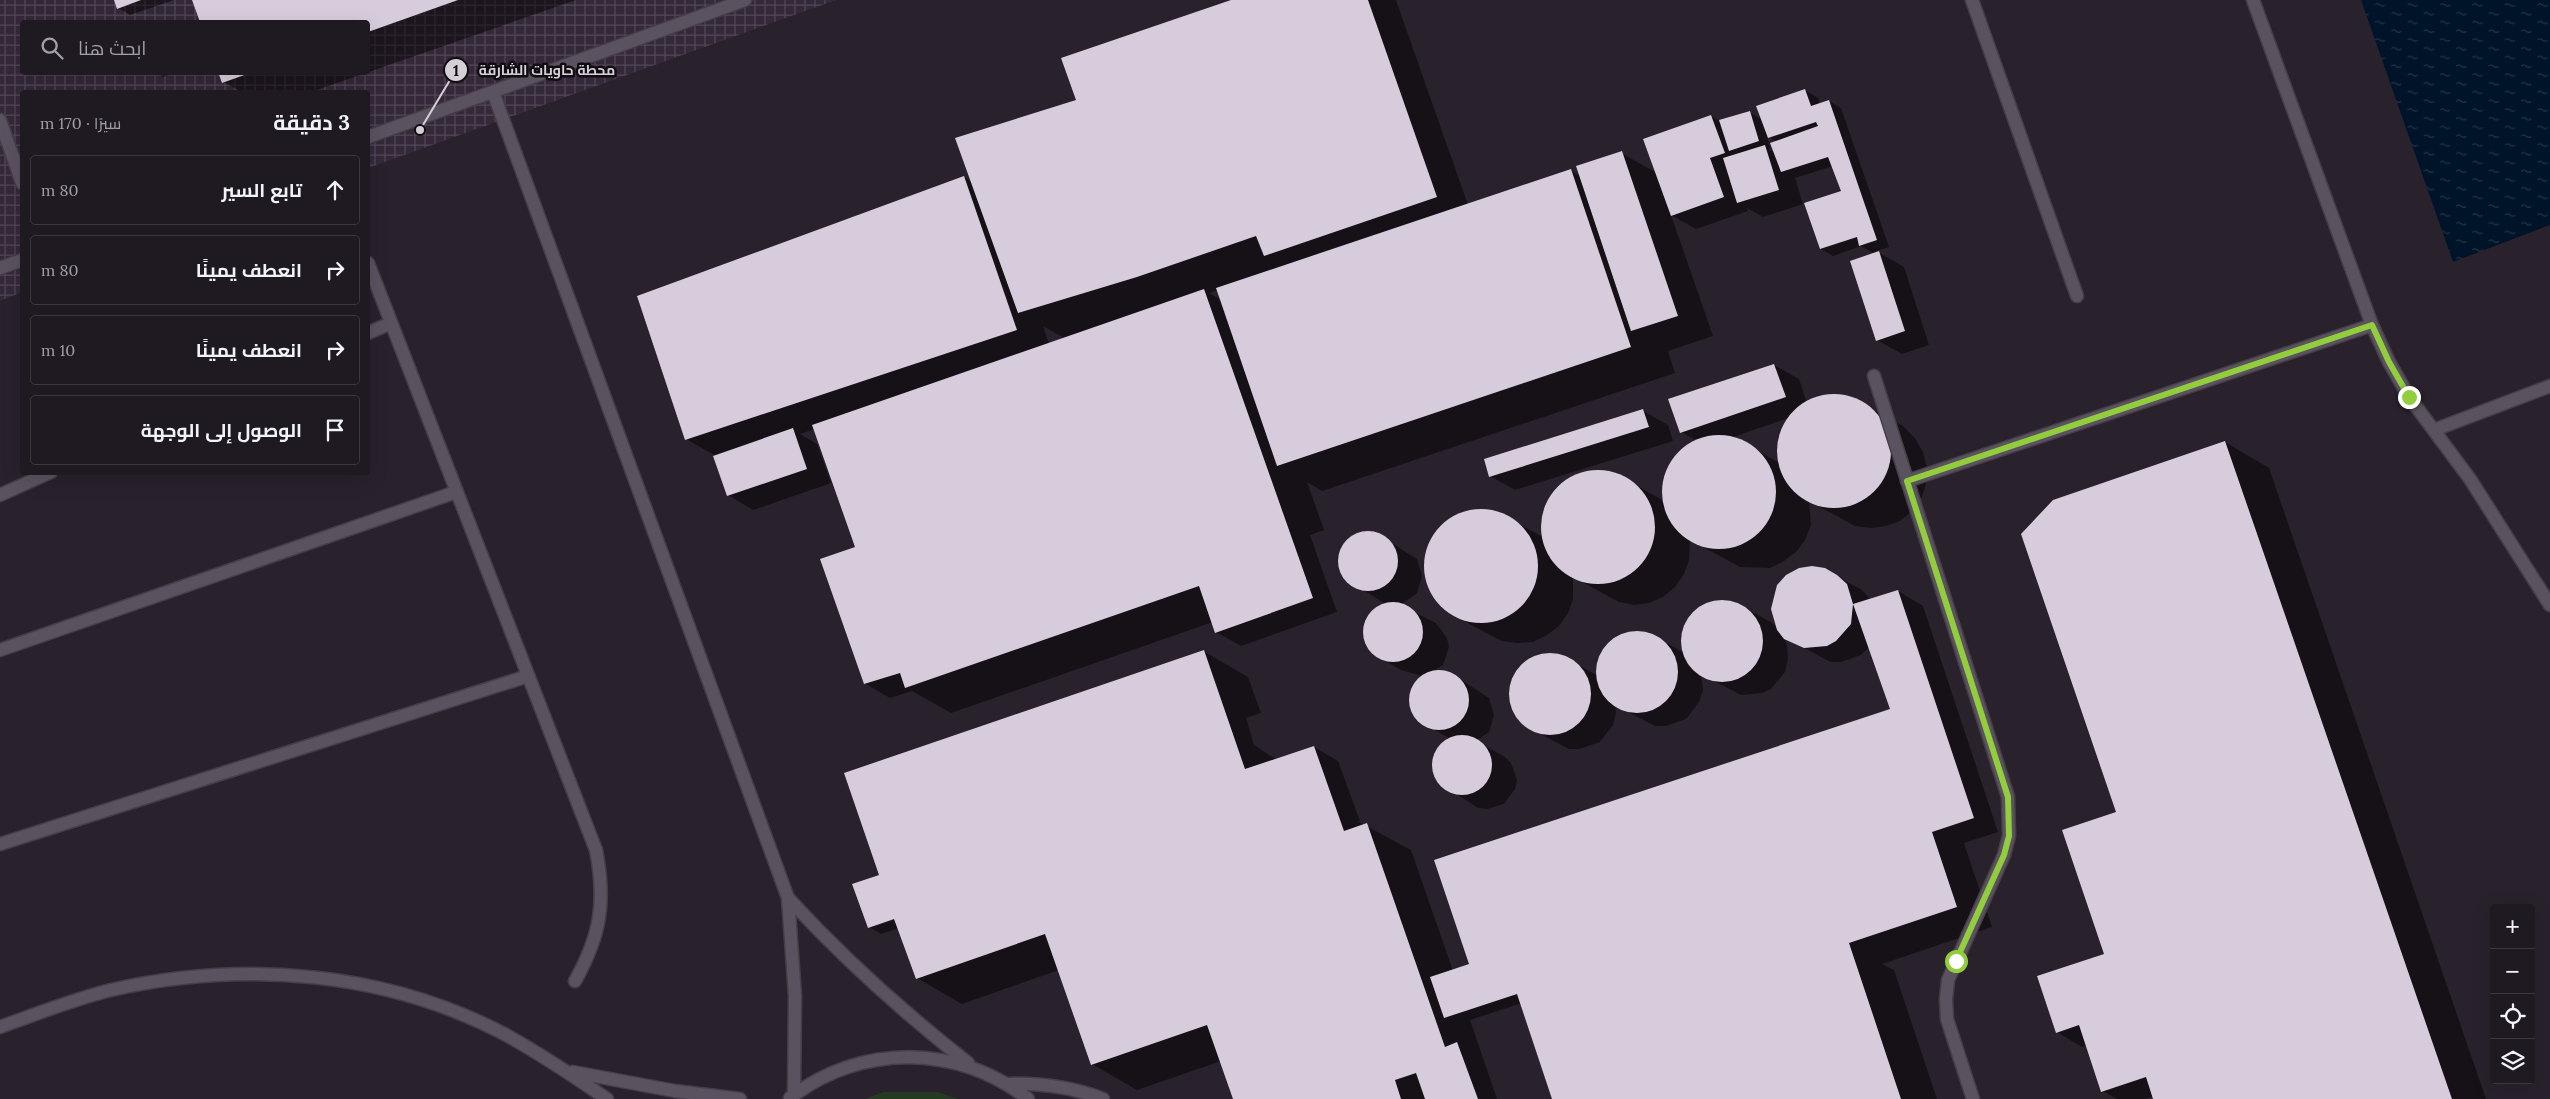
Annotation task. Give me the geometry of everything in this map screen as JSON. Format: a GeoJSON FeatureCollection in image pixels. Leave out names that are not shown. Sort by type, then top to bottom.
{"type":"FeatureCollection","features":[{"type":"Feature","properties":{"kind":"lane"},"geometry":{"type":"LineString","coordinates":[[370,136],[744,0]]}},
{"type":"Feature","properties":{"kind":"lane"},"geometry":{"type":"LineString","coordinates":[[1972,0],[2077,296]]}},
{"type":"Feature","properties":{"kind":"lane"},"geometry":{"type":"LineString","coordinates":[[2253,0],[2372,325],[2389,362],[2409,397],[2504,530],[2550,605]]}},
{"type":"Feature","properties":{"kind":"lane"},"geometry":{"type":"LineString","coordinates":[[493,92],[788,898],[795,996],[791,1097]]}},
{"type":"Feature","properties":{"kind":"lane"},"geometry":{"type":"LineString","coordinates":[[0,120],[20,177]]}},
{"type":"Feature","properties":{"kind":"lane"},"geometry":{"type":"LineString","coordinates":[[0,268],[20,261]]}},
{"type":"Feature","properties":{"kind":"lane"},"geometry":{"type":"LineString","coordinates":[[370,268],[596,850],[601,877],[602,904],[598,931],[589,957],[575,980]]}},
{"type":"Feature","properties":{"kind":"lane"},"geometry":{"type":"LineString","coordinates":[[370,332],[391,323]]}},
{"type":"Feature","properties":{"kind":"lane"},"geometry":{"type":"LineString","coordinates":[[1907,481],[2372,325]]}},
{"type":"Feature","properties":{"kind":"lane"},"geometry":{"type":"LineString","coordinates":[[1874,376],[2008,797],[2009,836],[2004,855],[1948,980],[1946,999],[1947,1019],[1973,1099]]}},
{"type":"Feature","properties":{"kind":"lane"},"geometry":{"type":"LineString","coordinates":[[2434,430],[2550,386]]}},
{"type":"Feature","properties":{"kind":"lane"},"geometry":{"type":"LineString","coordinates":[[0,495],[44,475]]}},
{"type":"Feature","properties":{"kind":"lane"},"geometry":{"type":"LineString","coordinates":[[0,650],[456,492]]}},
{"type":"Feature","properties":{"kind":"lane"},"geometry":{"type":"LineString","coordinates":[[0,844],[528,676]]}},
{"type":"Feature","properties":{"kind":"lane"},"geometry":{"type":"LineString","coordinates":[[788,898],[830,944],[876,987],[973,1067]]}},
{"type":"Feature","properties":{"kind":"lane"},"geometry":{"type":"LineString","coordinates":[[0,1027],[110,990],[176,978],[244,973],[312,976],[380,988],[445,1008],[507,1036],[566,1071],[607,1099]]}},
{"type":"Feature","properties":{"kind":"lane"},"geometry":{"type":"LineString","coordinates":[[791,1097],[826,1075],[852,1065],[898,1056],[936,1058],[973,1067],[1009,1084],[1028,1099]]}},
{"type":"Feature","properties":{"kind":"lane"},"geometry":{"type":"LineString","coordinates":[[566,1071],[675,1091],[740,1099]]}},
{"type":"Feature","properties":{"kind":"lane"},"geometry":{"type":"LineString","coordinates":[[1009,1084],[1054,1085],[1103,1099]]}},
{"type":"Feature","properties":{"kind":"shaded area"},"geometry":{"type":"Polygon","coordinates":[[[0,0],[836,0],[370,167],[370,90],[20,90],[20,293],[0,301],[0,0]]]}},
{"type":"Feature","properties":{"kind":"green space"},"geometry":{"type":"Polygon","coordinates":[[[883,1092],[938,1092],[958,1099],[865,1099],[883,1092]]]}},
{"type":"Feature","properties":{"kind":"water"},"geometry":{"type":"Polygon","coordinates":[[[2361,0],[2550,0],[2550,225],[2453,262],[2361,0]]]}},
{"type":"Feature","properties":{"kind":"building"},"geometry":{"type":"Polygon","coordinates":[[[114,0],[141,0],[117,9],[114,0]]]}},
{"type":"Feature","properties":{"kind":"building"},"geometry":{"type":"Polygon","coordinates":[[[192,0],[458,0],[370,31],[370,20],[199,20],[192,0]]]}},
{"type":"Feature","properties":{"kind":"building"},"geometry":{"type":"Polygon","coordinates":[[[1231,0],[1368,0],[1437,197],[1264,256],[1256,236],[1137,277],[1018,313],[955,138],[1076,100],[1061,58],[1231,0]]]}},
{"type":"Feature","properties":{"kind":"building"},"geometry":{"type":"Polygon","coordinates":[[[219,75],[244,75],[222,83],[219,75]]]}},
{"type":"Feature","properties":{"kind":"building"},"geometry":{"type":"Polygon","coordinates":[[[1805,89],[1811,106],[1829,100],[1877,240],[1859,246],[1857,237],[1820,249],[1804,203],[1841,191],[1828,157],[1781,172],[1770,143],[1818,126],[1816,122],[1768,138],[1756,106],[1805,89]]]}},
{"type":"Feature","properties":{"kind":"building"},"geometry":{"type":"Polygon","coordinates":[[[1750,111],[1759,141],[1729,151],[1719,120],[1750,111]]]}},
{"type":"Feature","properties":{"kind":"building"},"geometry":{"type":"Polygon","coordinates":[[[1711,115],[1725,153],[1710,158],[1724,197],[1671,216],[1643,139],[1711,115]]]}},
{"type":"Feature","properties":{"kind":"building"},"geometry":{"type":"Polygon","coordinates":[[[1765,145],[1779,190],[1737,203],[1723,158],[1765,145]]]}},
{"type":"Feature","properties":{"kind":"building"},"geometry":{"type":"Polygon","coordinates":[[[1622,151],[1678,316],[1631,331],[1576,166],[1622,151]]]}},
{"type":"Feature","properties":{"kind":"building"},"geometry":{"type":"Polygon","coordinates":[[[1571,169],[1631,347],[1277,466],[1216,288],[1571,169]]]}},
{"type":"Feature","properties":{"kind":"building"},"geometry":{"type":"Polygon","coordinates":[[[964,176],[1017,330],[685,440],[637,296],[964,176]]]}},
{"type":"Feature","properties":{"kind":"building"},"geometry":{"type":"Polygon","coordinates":[[[1879,251],[1905,331],[1876,341],[1850,261],[1879,251]]]}},
{"type":"Feature","properties":{"kind":"building"},"geometry":{"type":"Polygon","coordinates":[[[1204,289],[1313,598],[1215,633],[1199,586],[905,688],[900,673],[864,684],[820,559],[855,547],[812,425],[1204,289]]]}},
{"type":"Feature","properties":{"kind":"building"},"geometry":{"type":"Polygon","coordinates":[[[1774,364],[1786,397],[1680,433],[1668,399],[1774,364]]]}},
{"type":"Feature","properties":{"kind":"building"},"geometry":{"type":"Polygon","coordinates":[[[1834,394],[1856,398],[1874,411],[1887,429],[1891,451],[1887,473],[1874,491],[1856,504],[1834,508],[1812,504],[1794,491],[1781,473],[1777,451],[1781,429],[1794,411],[1812,398],[1834,394]]]}},
{"type":"Feature","properties":{"kind":"building"},"geometry":{"type":"Polygon","coordinates":[[[1643,409],[1649,427],[1489,477],[1484,459],[1643,409]]]}},
{"type":"Feature","properties":{"kind":"building"},"geometry":{"type":"Polygon","coordinates":[[[793,428],[807,469],[727,496],[713,456],[793,428]]]}},
{"type":"Feature","properties":{"kind":"building"},"geometry":{"type":"Polygon","coordinates":[[[1719,435],[1741,439],[1759,452],[1772,470],[1776,492],[1772,514],[1759,532],[1741,545],[1719,549],[1697,545],[1679,532],[1666,514],[1662,492],[1666,470],[1679,452],[1697,439],[1719,435]]]}},
{"type":"Feature","properties":{"kind":"building"},"geometry":{"type":"Polygon","coordinates":[[[2225,441],[2452,1099],[2153,1099],[2146,1077],[2101,1092],[2079,1025],[2056,1033],[2037,976],[2104,954],[2062,830],[2116,812],[2021,534],[2053,500],[2225,441]]]}},
{"type":"Feature","properties":{"kind":"building"},"geometry":{"type":"Polygon","coordinates":[[[1598,470],[1620,474],[1638,487],[1651,505],[1655,527],[1651,549],[1638,567],[1620,580],[1598,584],[1576,580],[1558,567],[1545,549],[1541,527],[1545,505],[1558,487],[1576,474],[1598,470]]]}},
{"type":"Feature","properties":{"kind":"building"},"geometry":{"type":"Polygon","coordinates":[[[1481,509],[1503,513],[1521,526],[1534,544],[1538,566],[1534,588],[1521,606],[1503,619],[1481,623],[1459,619],[1441,606],[1428,588],[1424,566],[1428,544],[1441,526],[1459,513],[1481,509]]]}},
{"type":"Feature","properties":{"kind":"building"},"geometry":{"type":"Polygon","coordinates":[[[1362,531],[1374,531],[1385,536],[1393,544],[1398,555],[1396,573],[1385,586],[1374,591],[1362,591],[1351,586],[1343,578],[1338,567],[1338,555],[1343,544],[1351,536],[1362,531]]]}},
{"type":"Feature","properties":{"kind":"building"},"geometry":{"type":"Polygon","coordinates":[[[1812,566],[1825,568],[1847,584],[1853,604],[1851,624],[1836,641],[1827,646],[1804,648],[1784,639],[1777,630],[1771,609],[1777,585],[1786,575],[1799,568],[1812,566]]]}},
{"type":"Feature","properties":{"kind":"building"},"geometry":{"type":"Polygon","coordinates":[[[1898,590],[1974,818],[1932,832],[1957,907],[1849,943],[1901,1099],[1552,1099],[1517,994],[1444,1018],[1430,977],[1469,964],[1434,860],[1890,709],[1853,604],[1898,590]]]}},
{"type":"Feature","properties":{"kind":"building"},"geometry":{"type":"Polygon","coordinates":[[[1722,600],[1738,603],[1751,612],[1760,625],[1763,641],[1760,657],[1751,670],[1738,679],[1722,682],[1706,679],[1693,670],[1684,657],[1681,641],[1684,625],[1693,612],[1706,603],[1722,600]]]}},
{"type":"Feature","properties":{"kind":"building"},"geometry":{"type":"Polygon","coordinates":[[[1387,602],[1399,602],[1410,607],[1418,615],[1423,626],[1421,644],[1410,657],[1399,662],[1387,662],[1376,657],[1368,649],[1363,638],[1363,626],[1368,615],[1376,607],[1387,602]]]}},
{"type":"Feature","properties":{"kind":"building"},"geometry":{"type":"Polygon","coordinates":[[[1637,631],[1653,634],[1666,643],[1675,656],[1678,672],[1675,688],[1666,701],[1653,710],[1637,713],[1621,710],[1608,701],[1599,688],[1596,672],[1599,656],[1608,643],[1621,634],[1637,631]]]}},
{"type":"Feature","properties":{"kind":"building"},"geometry":{"type":"Polygon","coordinates":[[[1204,650],[1245,769],[1314,746],[1344,831],[1367,823],[1445,1047],[1457,1042],[1478,1099],[1425,1099],[1416,1073],[1395,1080],[1401,1099],[1233,1099],[1207,1025],[1091,1065],[1045,934],[916,979],[894,919],[868,928],[852,884],[879,875],[844,773],[1204,650]]]}},
{"type":"Feature","properties":{"kind":"building"},"geometry":{"type":"Polygon","coordinates":[[[1550,653],[1566,656],[1579,665],[1588,678],[1591,694],[1588,710],[1579,723],[1566,732],[1550,735],[1534,732],[1521,723],[1512,710],[1509,694],[1512,678],[1521,665],[1534,656],[1550,653]]]}},
{"type":"Feature","properties":{"kind":"building"},"geometry":{"type":"Polygon","coordinates":[[[1433,670],[1445,670],[1456,675],[1464,683],[1469,694],[1467,712],[1456,725],[1445,730],[1433,730],[1422,725],[1414,717],[1409,706],[1409,694],[1414,683],[1422,675],[1433,670]]]}},
{"type":"Feature","properties":{"kind":"building"},"geometry":{"type":"Polygon","coordinates":[[[1456,735],[1468,735],[1479,740],[1487,748],[1492,759],[1490,777],[1479,790],[1468,795],[1456,795],[1445,790],[1437,782],[1432,771],[1432,759],[1437,748],[1445,740],[1456,735]]]}},
{"type":"Feature","properties":{"kind":"place","name":"محطة حاويات الشارقة"},"geometry":{"type":"Point","coordinates":[420,130]}},
{"type":"Feature","properties":{"kind":"route"},"geometry":{"type":"LineString","coordinates":[[1956,961],[2004,855],[2009,836],[2010,816],[2003,778],[1907,481],[2372,325],[2389,362],[2409,397]]}}]}
